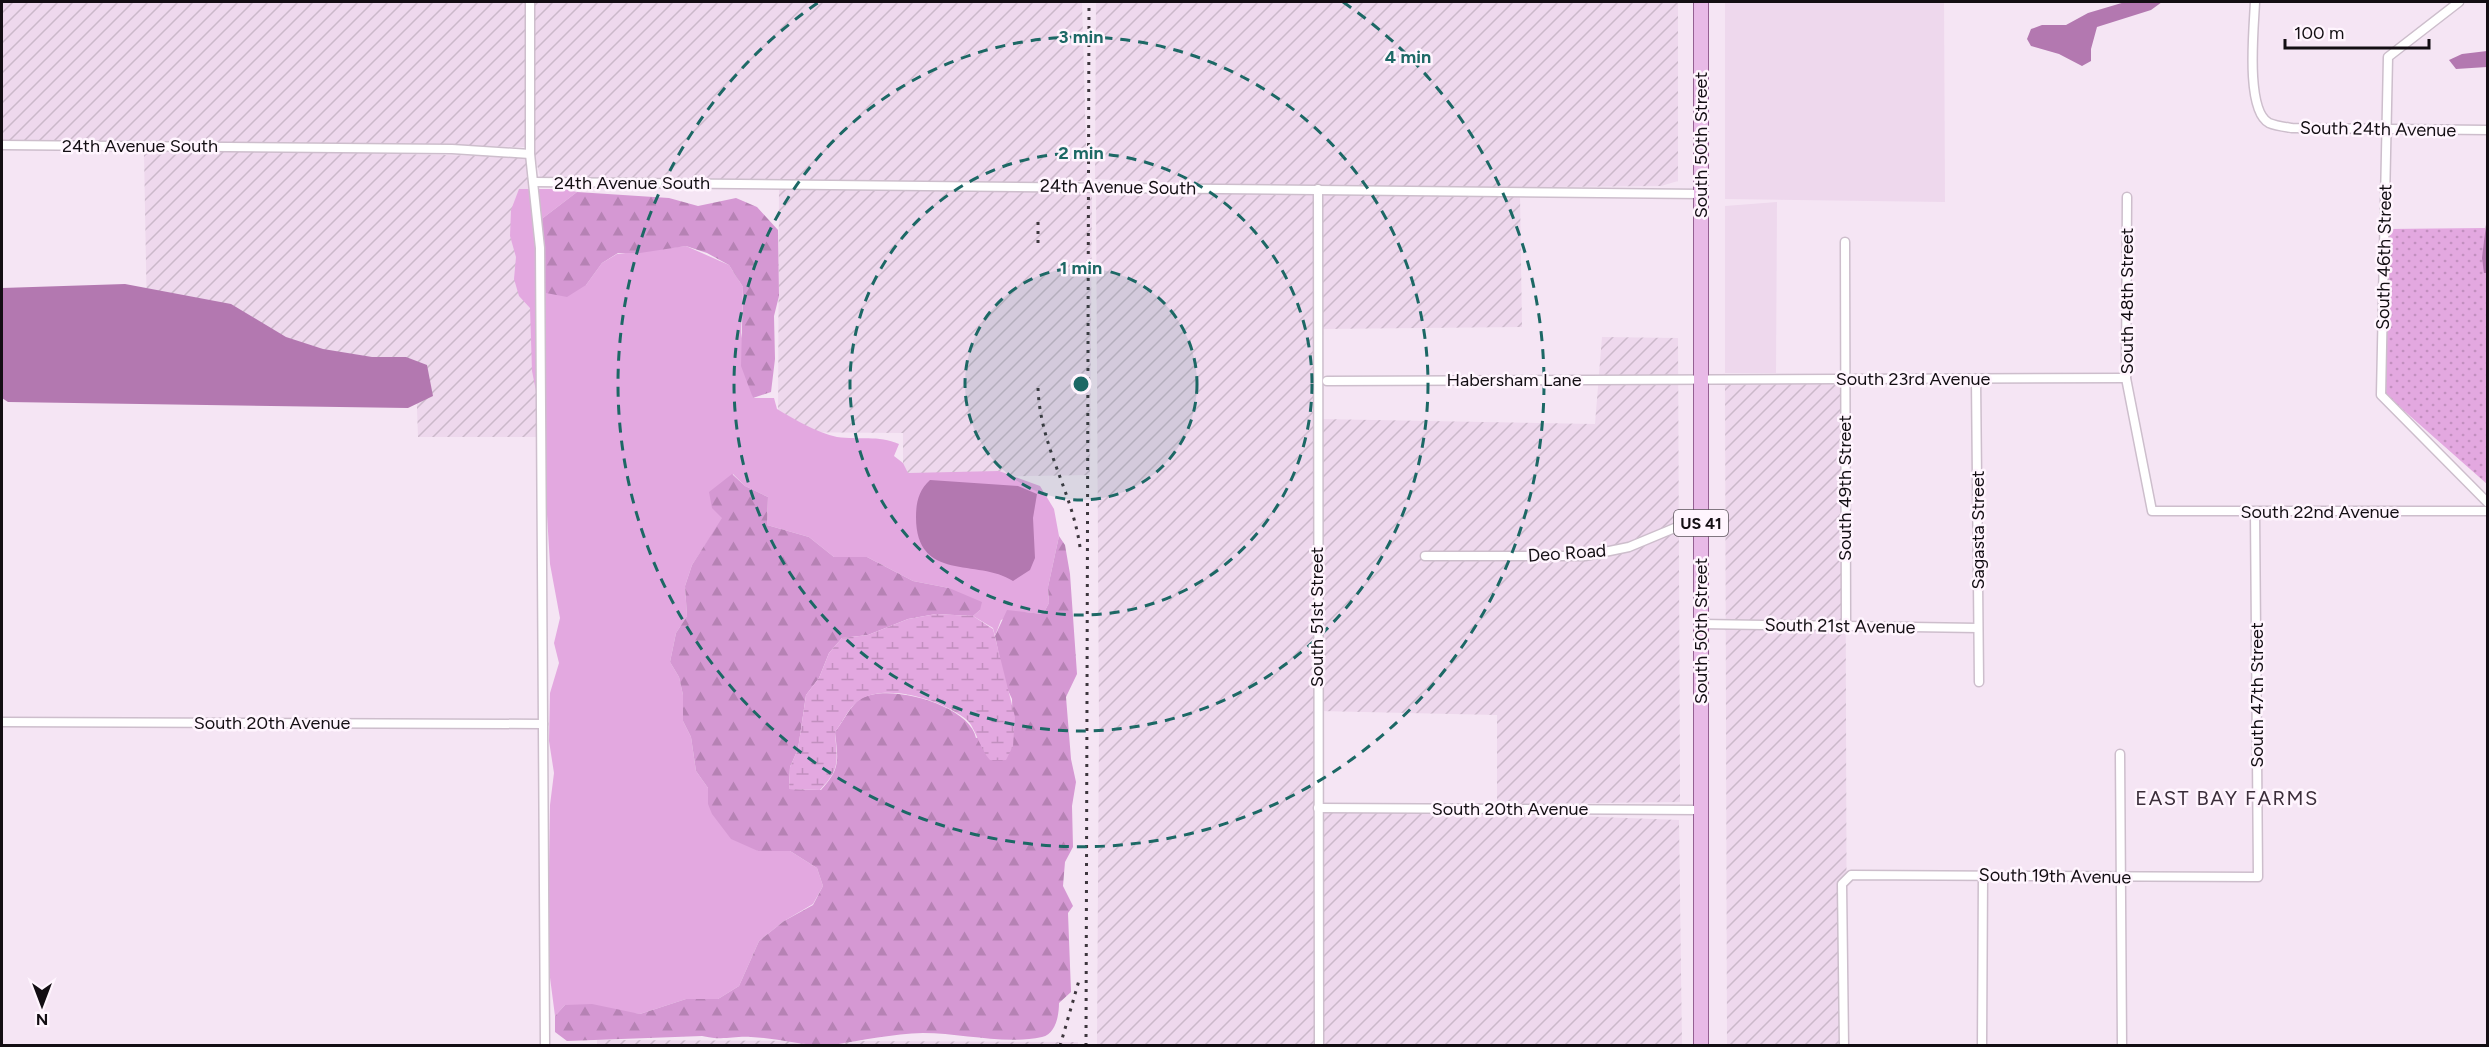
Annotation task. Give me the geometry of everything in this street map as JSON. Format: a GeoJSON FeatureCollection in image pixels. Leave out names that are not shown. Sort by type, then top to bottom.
{"type":"FeatureCollection","features":[{"type":"Feature","properties":{"kind":"main road","name":"South 50th Street"},"geometry":{"type":"LineString","coordinates":[[1701,2],[1701,1046]]}},
{"type":"Feature","properties":{"kind":"street"},"geometry":{"type":"LineString","coordinates":[[530,2],[530,154],[540,248],[544,1046]]}},
{"type":"Feature","properties":{"kind":"street","name":"South 24th Avenue"},"geometry":{"type":"LineString","coordinates":[[2255,2],[2254,93],[2258,110],[2268,123],[2292,128],[2487,130]]}},
{"type":"Feature","properties":{"kind":"street","name":"South 46th Street"},"geometry":{"type":"LineString","coordinates":[[2459,2],[2388,57],[2381,395],[2487,503]]}},
{"type":"Feature","properties":{"kind":"street","name":"24th Avenue South"},"geometry":{"type":"LineString","coordinates":[[2,145],[452,149],[530,154]]}},
{"type":"Feature","properties":{"kind":"street","name":"24th Avenue South"},"geometry":{"type":"LineString","coordinates":[[534,182],[1701,194]]}},
{"type":"Feature","properties":{"kind":"street","name":"South 51st Street"},"geometry":{"type":"LineString","coordinates":[[1318,189],[1319,1046]]}},
{"type":"Feature","properties":{"kind":"street","name":"South 48th Street"},"geometry":{"type":"LineString","coordinates":[[2127,197],[2126,378],[2152,511]]}},
{"type":"Feature","properties":{"kind":"street","name":"South 49th Street"},"geometry":{"type":"LineString","coordinates":[[1845,242],[1846,627]]}},
{"type":"Feature","properties":{"kind":"street","name":"South 23rd Avenue"},"geometry":{"type":"LineString","coordinates":[[1701,380],[2126,378]]}},
{"type":"Feature","properties":{"kind":"street","name":"Sagasta Street"},"geometry":{"type":"LineString","coordinates":[[1976,379],[1979,682]]}},
{"type":"Feature","properties":{"kind":"street","name":"Habersham Lane"},"geometry":{"type":"LineString","coordinates":[[1327,381],[1701,380]]}},
{"type":"Feature","properties":{"kind":"street","name":"South 22nd Avenue"},"geometry":{"type":"LineString","coordinates":[[2152,511],[2255,513],[2487,511]]}},
{"type":"Feature","properties":{"kind":"street","name":"South 47th Street"},"geometry":{"type":"LineString","coordinates":[[2255,513],[2258,877]]}},
{"type":"Feature","properties":{"kind":"street","name":"Deo Road"},"geometry":{"type":"LineString","coordinates":[[1425,556],[1585,556],[1629,547],[1701,517]]}},
{"type":"Feature","properties":{"kind":"street","name":"South 21st Avenue"},"geometry":{"type":"LineString","coordinates":[[1701,624],[1978,628]]}},
{"type":"Feature","properties":{"kind":"street","name":"South 20th Avenue"},"geometry":{"type":"LineString","coordinates":[[2,722],[543,724]]}},
{"type":"Feature","properties":{"kind":"street"},"geometry":{"type":"LineString","coordinates":[[2120,754],[2122,1046]]}},
{"type":"Feature","properties":{"kind":"street","name":"South 20th Avenue"},"geometry":{"type":"LineString","coordinates":[[1318,808],[1701,810]]}},
{"type":"Feature","properties":{"kind":"street","name":"South 19th Avenue"},"geometry":{"type":"LineString","coordinates":[[1844,1046],[1842,884],[1851,875],[2258,877]]}},
{"type":"Feature","properties":{"kind":"street"},"geometry":{"type":"LineString","coordinates":[[1982,1046],[1983,875]]}},
{"type":"Feature","properties":{"kind":"shaded area"},"geometry":{"type":"Polygon","coordinates":[[[2,2],[525,2],[525,147],[2,140],[2,2]]]}},
{"type":"Feature","properties":{"kind":"shaded area"},"geometry":{"type":"Polygon","coordinates":[[[534,2],[1082,2],[1087,181],[976,183],[541,179],[534,155],[534,2]]]}},
{"type":"Feature","properties":{"kind":"shaded area"},"geometry":{"type":"Polygon","coordinates":[[[1096,2],[1678,2],[1678,181],[1661,186],[1316,189],[1095,179],[1096,2]]]}},
{"type":"Feature","properties":{"kind":"shaded area"},"geometry":{"type":"Polygon","coordinates":[[[1725,2],[1944,2],[1945,202],[1725,199],[1725,2]]]}},
{"type":"Feature","properties":{"kind":"shaded area"},"geometry":{"type":"Polygon","coordinates":[[[2125,2],[2162,2],[2151,10],[2097,27],[2091,49],[2091,61],[2082,66],[2059,54],[2031,46],[2027,39],[2031,29],[2042,25],[2066,25],[2088,13],[2125,2]]]}},
{"type":"Feature","properties":{"kind":"shaded area"},"geometry":{"type":"Polygon","coordinates":[[[2487,51],[2487,67],[2456,69],[2449,60],[2462,54],[2487,51]]]}},
{"type":"Feature","properties":{"kind":"shaded area"},"geometry":{"type":"Polygon","coordinates":[[[144,152],[310,152],[527,157],[540,197],[563,437],[418,437],[416,380],[148,376],[144,152]]]}},
{"type":"Feature","properties":{"kind":"shaded area"},"geometry":{"type":"Polygon","coordinates":[[[779,187],[1092,188],[1090,475],[903,478],[903,433],[778,432],[779,187]]]}},
{"type":"Feature","properties":{"kind":"shaded area"},"geometry":{"type":"Polygon","coordinates":[[[1096,187],[1315,194],[1319,1045],[1097,1045],[1099,728],[1096,187]]]}},
{"type":"Feature","properties":{"kind":"shaded area"},"geometry":{"type":"Polygon","coordinates":[[[1321,192],[1520,194],[1522,327],[1320,329],[1321,192]]]}},
{"type":"Feature","properties":{"kind":"shaded area"},"geometry":{"type":"Polygon","coordinates":[[[1777,202],[1776,373],[1725,373],[1725,206],[1777,202]]]}},
{"type":"Feature","properties":{"kind":"shaded area"},"geometry":{"type":"Polygon","coordinates":[[[2487,216],[2487,273],[2484,273],[2482,258],[2487,216]]]}},
{"type":"Feature","properties":{"kind":"shaded area"},"geometry":{"type":"Polygon","coordinates":[[[125,284],[231,304],[286,337],[323,349],[372,357],[406,357],[427,365],[433,396],[408,408],[8,402],[2,398],[2,288],[125,284]]]}},
{"type":"Feature","properties":{"kind":"shaded area"},"geometry":{"type":"Polygon","coordinates":[[[1602,337],[1678,338],[1680,802],[1497,804],[1497,715],[1319,711],[1318,419],[1595,424],[1602,337]]]}},
{"type":"Feature","properties":{"kind":"shaded area"},"geometry":{"type":"Polygon","coordinates":[[[1845,381],[1847,1045],[1727,1045],[1725,384],[1845,381]]]}},
{"type":"Feature","properties":{"kind":"shaded area"},"geometry":{"type":"Polygon","coordinates":[[[930,480],[1018,486],[1037,494],[1033,518],[1035,558],[1030,570],[1013,581],[999,574],[951,565],[937,560],[926,552],[919,538],[916,512],[921,492],[930,480]]]}},
{"type":"Feature","properties":{"kind":"shaded area"},"geometry":{"type":"Polygon","coordinates":[[[1475,812],[1679,820],[1682,1045],[1323,1045],[1321,813],[1475,812]]]}},
{"type":"Feature","properties":{"kind":"shaded area"},"geometry":{"type":"Polygon","coordinates":[[[597,1040],[1078,1042],[1078,1046],[597,1046],[597,1040]]]}},
{"type":"Feature","properties":{"kind":"green space"},"geometry":{"type":"Polygon","coordinates":[[[519,189],[563,189],[577,192],[543,218],[586,285],[602,263],[617,254],[686,246],[729,265],[743,287],[741,333],[753,398],[774,398],[777,409],[829,435],[884,440],[899,444],[894,456],[903,463],[908,473],[999,471],[1040,486],[1054,509],[1059,536],[1048,587],[1049,603],[1043,614],[1024,612],[1001,620],[995,636],[993,628],[973,616],[980,610],[949,588],[913,581],[867,557],[834,557],[809,537],[767,525],[768,497],[745,486],[733,474],[723,518],[692,565],[685,586],[687,616],[676,633],[670,662],[679,677],[683,695],[683,721],[691,737],[696,771],[708,788],[708,803],[758,851],[790,851],[817,868],[823,886],[813,904],[784,921],[759,941],[739,986],[718,999],[686,999],[640,1014],[565,1005],[555,1016],[549,970],[548,931],[550,805],[554,773],[549,741],[550,693],[559,663],[554,643],[560,618],[550,564],[541,416],[532,371],[530,308],[519,296],[514,279],[516,257],[510,236],[511,210],[519,189]]]}},
{"type":"Feature","properties":{"kind":"green space"},"geometry":{"type":"Polygon","coordinates":[[[577,192],[669,198],[698,206],[736,198],[757,207],[778,230],[779,296],[774,316],[775,359],[771,392],[753,398],[741,366],[743,287],[729,265],[707,253],[686,246],[640,253],[618,253],[602,263],[586,285],[567,297],[546,293],[540,256],[543,218],[577,192]]]}},
{"type":"Feature","properties":{"kind":"green space"},"geometry":{"type":"Polygon","coordinates":[[[2485,228],[2484,273],[2488,273],[2487,484],[2384,393],[2386,229],[2485,228]]]}},
{"type":"Feature","properties":{"kind":"green space"},"geometry":{"type":"Polygon","coordinates":[[[732,474],[745,486],[768,497],[767,525],[809,537],[834,557],[867,557],[913,581],[949,588],[982,602],[980,610],[973,616],[936,614],[908,619],[868,635],[842,638],[829,653],[819,678],[806,695],[798,749],[790,767],[789,789],[821,790],[832,776],[837,763],[835,732],[860,699],[873,694],[907,695],[944,707],[970,726],[976,738],[1013,731],[1012,699],[1005,684],[995,636],[1007,610],[1043,614],[1049,603],[1048,587],[1059,536],[1065,545],[1070,574],[1077,674],[1066,697],[1071,759],[1076,782],[1072,806],[1073,847],[1065,862],[1063,886],[1073,906],[1068,913],[1071,992],[1059,1003],[1056,1023],[1047,1035],[1013,1040],[923,1033],[823,1045],[761,1038],[702,1036],[567,1041],[555,1032],[555,1016],[565,1005],[592,1004],[640,1014],[686,999],[718,999],[739,986],[759,941],[784,921],[813,905],[823,886],[817,868],[790,851],[758,851],[731,839],[712,814],[708,804],[708,788],[696,771],[691,737],[683,721],[683,695],[679,677],[670,662],[676,633],[687,616],[685,586],[692,565],[722,518],[712,508],[709,492],[732,474]]]}},
{"type":"Feature","properties":{"kind":"green space"},"geometry":{"type":"Polygon","coordinates":[[[936,614],[973,616],[993,629],[1015,717],[1013,746],[1006,760],[990,760],[970,723],[957,713],[916,696],[886,693],[861,699],[847,714],[835,732],[835,770],[820,790],[789,789],[790,767],[798,749],[806,695],[819,678],[829,653],[842,638],[868,635],[908,619],[936,614]]]}},
{"type":"Feature","properties":{"kind":"railway"},"geometry":{"type":"LineString","coordinates":[[1086,1046],[1089,2]]}},
{"type":"Feature","properties":{"kind":"railway"},"geometry":{"type":"LineString","coordinates":[[1038,217],[1038,243]]}},
{"type":"Feature","properties":{"kind":"railway"},"geometry":{"type":"LineString","coordinates":[[1038,388],[1044,429],[1076,526],[1080,547]]}},
{"type":"Feature","properties":{"kind":"railway"},"geometry":{"type":"LineString","coordinates":[[1060,1046],[1080,977]]}},
{"type":"Feature","properties":{"kind":"district","name":"EAST BAY FARMS"},"geometry":{"type":"Point","coordinates":[2227,798]}}]}
